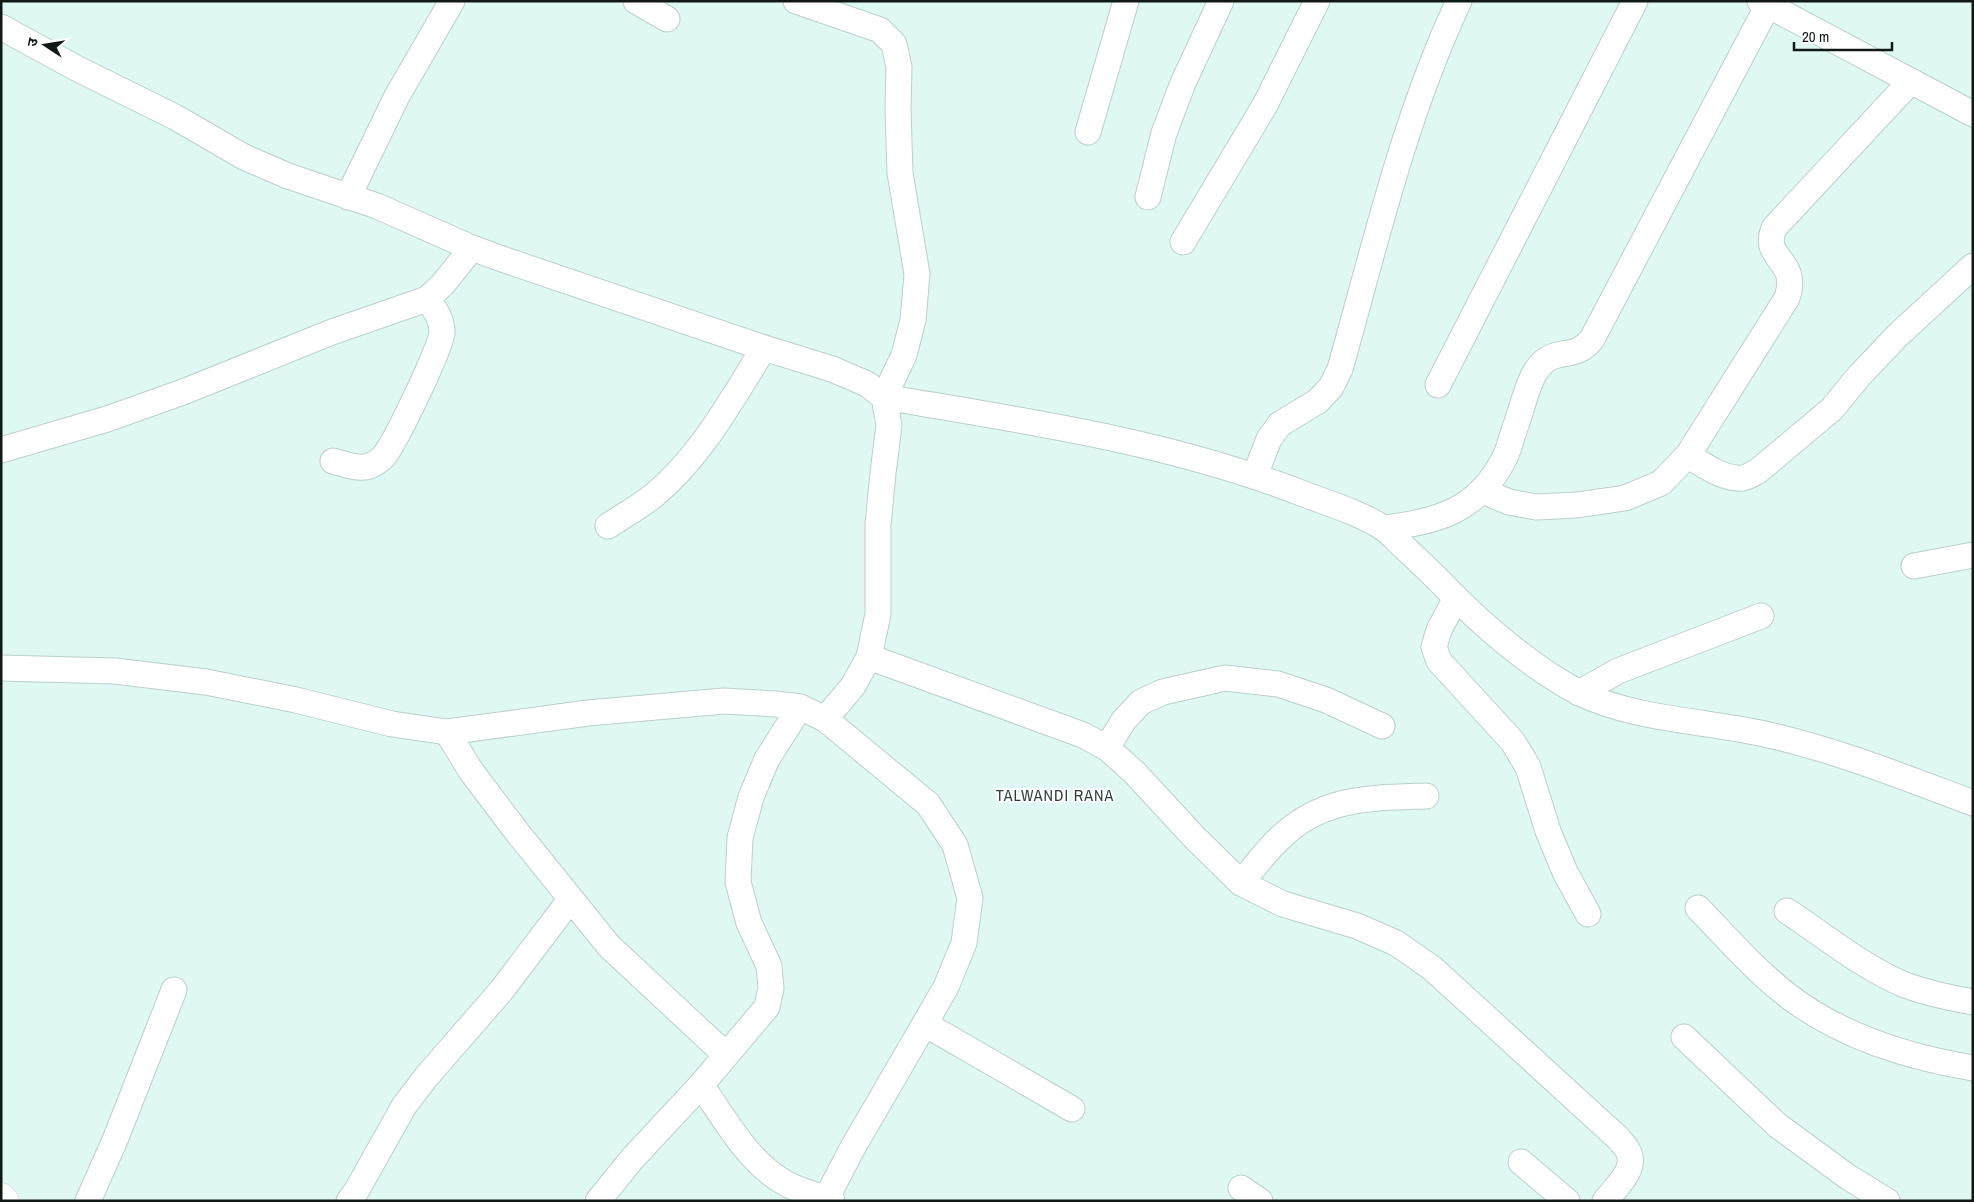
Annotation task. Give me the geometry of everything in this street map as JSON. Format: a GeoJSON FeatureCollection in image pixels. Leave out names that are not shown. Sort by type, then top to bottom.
{"type":"FeatureCollection","features":[{"type":"Feature","properties":{"kind":"street"},"geometry":{"type":"LineString","coordinates":[[348,198],[397,96],[452,1]]}},
{"type":"Feature","properties":{"kind":"street"},"geometry":{"type":"LineString","coordinates":[[636,1],[667,19]]}},
{"type":"Feature","properties":{"kind":"street"},"geometry":{"type":"LineString","coordinates":[[796,1],[880,30],[894,44],[899,67],[900,173],[917,274],[914,320],[904,355],[884,397],[890,425],[878,525],[878,614],[869,657],[852,686],[825,720]]}},
{"type":"Feature","properties":{"kind":"street"},"geometry":{"type":"LineString","coordinates":[[1088,132],[1126,1]]}},
{"type":"Feature","properties":{"kind":"street"},"geometry":{"type":"LineString","coordinates":[[1148,197],[1164,133],[1183,83],[1221,1]]}},
{"type":"Feature","properties":{"kind":"street"},"geometry":{"type":"LineString","coordinates":[[1183,242],[1265,105],[1317,1]]}},
{"type":"Feature","properties":{"kind":"street"},"geometry":{"type":"LineString","coordinates":[[1255,475],[1269,438],[1280,424],[1318,401],[1331,387],[1340,369],[1408,132],[1431,64],[1459,1]]}},
{"type":"Feature","properties":{"kind":"street"},"geometry":{"type":"LineString","coordinates":[[1438,385],[1635,1]]}},
{"type":"Feature","properties":{"kind":"street"},"geometry":{"type":"LineString","coordinates":[[1384,528],[1419,524],[1454,511],[1483,491],[1505,457],[1535,372],[1544,360],[1556,354],[1576,352],[1586,348],[1592,339],[1764,3],[1973,114]]}},
{"type":"Feature","properties":{"kind":"street"},"geometry":{"type":"LineString","coordinates":[[1,27],[76,68],[175,118],[244,157],[288,176],[348,198],[377,206],[472,248],[764,348],[832,369],[867,384],[884,397],[1080,430],[1182,454],[1255,475],[1342,508],[1384,528],[1482,624],[1533,663],[1579,693],[1618,707],[1769,735],[1842,755],[1973,803]]}},
{"type":"Feature","properties":{"kind":"street"},"geometry":{"type":"LineString","coordinates":[[1483,491],[1510,502],[1536,506],[1577,506],[1625,498],[1661,483],[1688,455],[1787,298],[1791,285],[1789,273],[1771,247],[1770,238],[1774,228],[1911,81]]}},
{"type":"Feature","properties":{"kind":"street"},"geometry":{"type":"LineString","coordinates":[[1,450],[107,419],[166,398],[332,332],[427,299],[443,284],[472,248]]}},
{"type":"Feature","properties":{"kind":"street"},"geometry":{"type":"LineString","coordinates":[[1688,455],[1707,468],[1727,476],[1744,478],[1758,471],[1832,409],[1859,376],[1898,335],[1973,266]]}},
{"type":"Feature","properties":{"kind":"street"},"geometry":{"type":"LineString","coordinates":[[333,461],[356,466],[370,466],[383,457],[396,437],[436,352],[442,334],[440,316],[427,299]]}},
{"type":"Feature","properties":{"kind":"street"},"geometry":{"type":"LineString","coordinates":[[608,526],[653,496],[689,459],[724,413],[764,348]]}},
{"type":"Feature","properties":{"kind":"street"},"geometry":{"type":"LineString","coordinates":[[1914,566],[1973,555]]}},
{"type":"Feature","properties":{"kind":"street"},"geometry":{"type":"LineString","coordinates":[[1456,598],[1439,630],[1434,646],[1439,661],[1513,742],[1528,767],[1548,831],[1565,872],[1588,914]]}},
{"type":"Feature","properties":{"kind":"street"},"geometry":{"type":"LineString","coordinates":[[1579,693],[1618,671],[1761,616]]}},
{"type":"Feature","properties":{"kind":"street"},"geometry":{"type":"LineString","coordinates":[[869,657],[1083,735],[1107,748],[1134,772],[1195,838],[1241,883],[1283,904],[1357,926],[1396,943],[1432,968],[1611,1132],[1628,1151],[1631,1162],[1628,1173],[1605,1201]]}},
{"type":"Feature","properties":{"kind":"street"},"geometry":{"type":"LineString","coordinates":[[1,668],[115,671],[206,682],[296,700],[392,724],[447,732],[588,713],[724,701],[800,707],[825,720],[928,804],[955,845],[970,898],[964,943],[946,987],[852,1150],[828,1200],[788,1184],[768,1171],[748,1152],[701,1085]]}},
{"type":"Feature","properties":{"kind":"street"},"geometry":{"type":"LineString","coordinates":[[1107,748],[1124,720],[1141,702],[1163,692],[1225,678],[1278,684],[1326,700],[1382,726]]}},
{"type":"Feature","properties":{"kind":"street"},"geometry":{"type":"LineString","coordinates":[[598,1201],[632,1159],[701,1085],[767,1007],[771,988],[769,966],[749,923],[738,882],[740,838],[751,797],[767,759],[800,707]]}},
{"type":"Feature","properties":{"kind":"street"},"geometry":{"type":"LineString","coordinates":[[447,732],[471,771],[570,900],[608,946],[726,1055]]}},
{"type":"Feature","properties":{"kind":"street"},"geometry":{"type":"LineString","coordinates":[[1241,883],[1278,839],[1302,820],[1331,806],[1362,799],[1426,796]]}},
{"type":"Feature","properties":{"kind":"street"},"geometry":{"type":"LineString","coordinates":[[349,1201],[404,1106],[426,1076],[501,991],[570,900]]}},
{"type":"Feature","properties":{"kind":"street"},"geometry":{"type":"LineString","coordinates":[[1698,908],[1756,968],[1788,996],[1834,1026],[1881,1046],[1934,1062],[1973,1068]]}},
{"type":"Feature","properties":{"kind":"street"},"geometry":{"type":"LineString","coordinates":[[1786,911],[1871,968],[1905,985],[1934,994],[1973,1002]]}},
{"type":"Feature","properties":{"kind":"street"},"geometry":{"type":"LineString","coordinates":[[88,1201],[115,1140],[174,990]]}},
{"type":"Feature","properties":{"kind":"street"},"geometry":{"type":"LineString","coordinates":[[925,1024],[1072,1109]]}},
{"type":"Feature","properties":{"kind":"street"},"geometry":{"type":"LineString","coordinates":[[1684,1037],[1777,1125],[1848,1177],[1887,1201]]}},
{"type":"Feature","properties":{"kind":"street"},"geometry":{"type":"LineString","coordinates":[[1521,1162],[1567,1201]]}},
{"type":"Feature","properties":{"kind":"street"},"geometry":{"type":"LineString","coordinates":[[1,1197],[6,1201]]}},
{"type":"Feature","properties":{"kind":"district","name":"TALWANDI RANA"},"geometry":{"type":"Point","coordinates":[1055,795]}}]}
